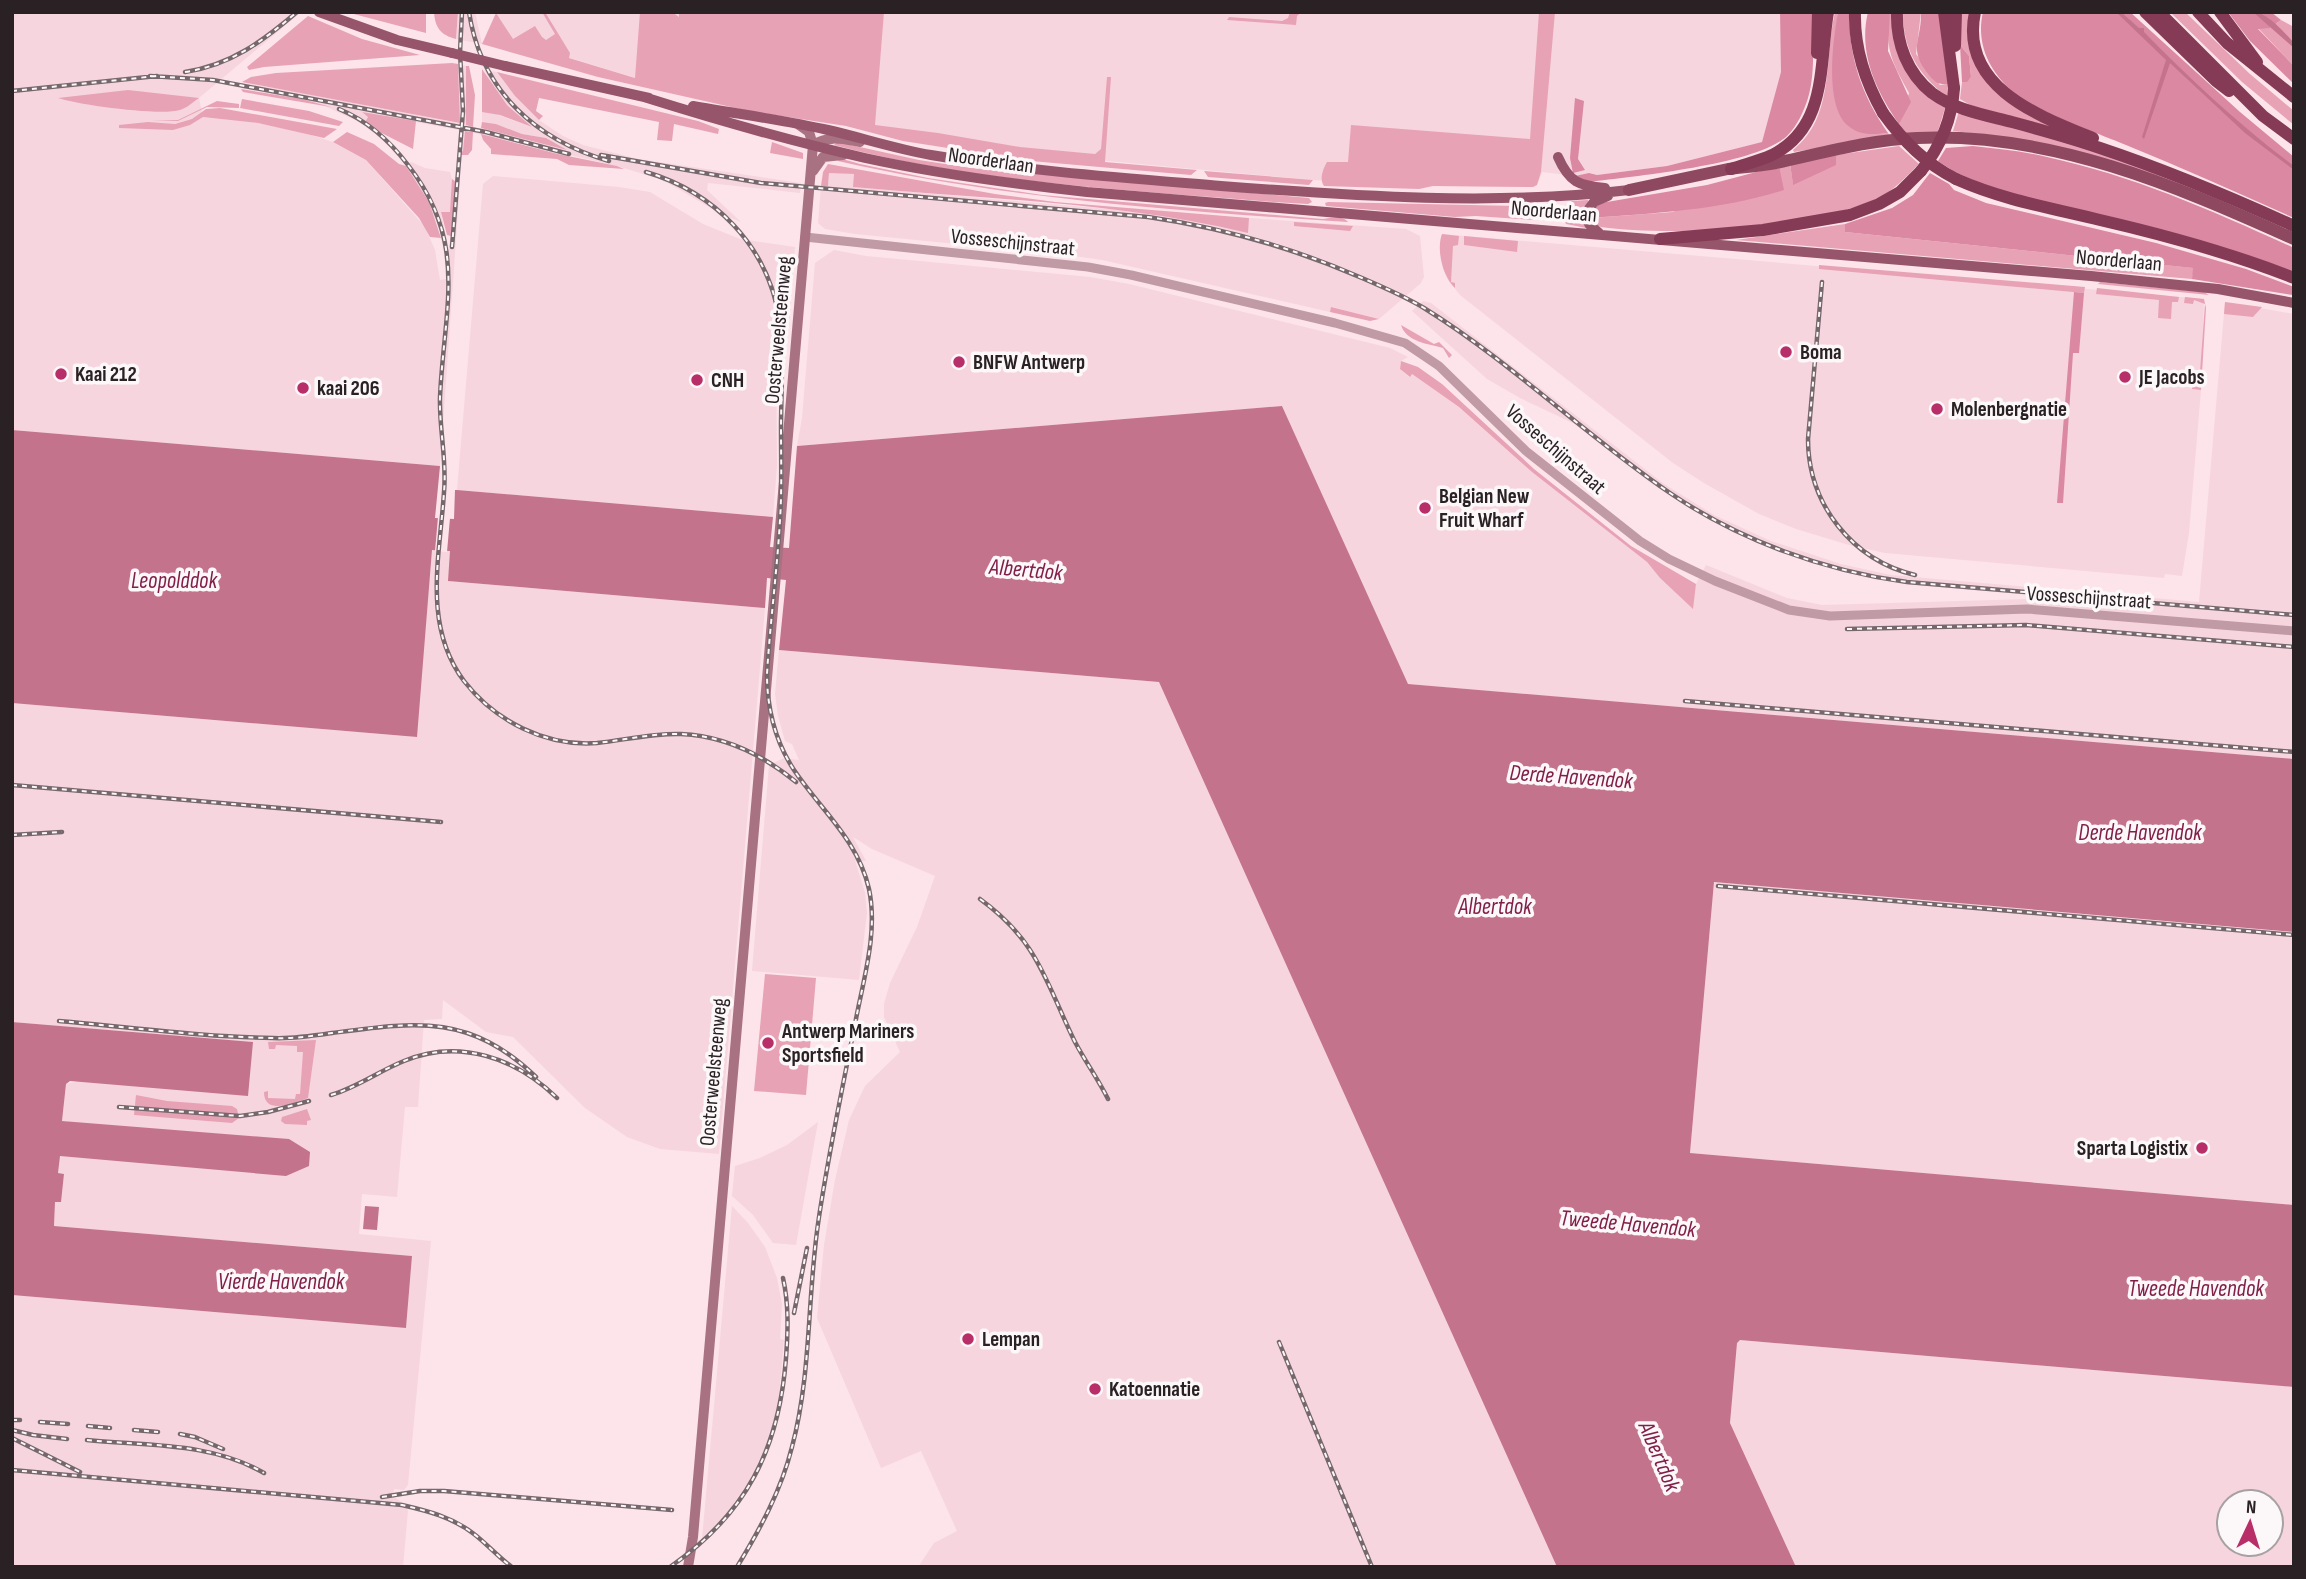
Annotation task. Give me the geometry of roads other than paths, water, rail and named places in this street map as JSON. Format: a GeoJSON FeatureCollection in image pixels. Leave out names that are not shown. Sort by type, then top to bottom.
{"type":"FeatureCollection","features":[{"type":"Feature","properties":{"kind":"highway"},"geometry":{"type":"LineString","coordinates":[[1818,12],[1817,63],[1820,81]]}},
{"type":"Feature","properties":{"kind":"highway"},"geometry":{"type":"LineString","coordinates":[[1731,169],[1773,154],[1796,138],[1808,123],[1815,109],[1828,12]]}},
{"type":"Feature","properties":{"kind":"highway"},"geometry":{"type":"LineString","coordinates":[[1855,12],[1860,53],[1871,89],[1884,113],[1910,147],[1941,172],[2007,199],[2140,229],[2294,278]]}},
{"type":"Feature","properties":{"kind":"highway"},"geometry":{"type":"LineString","coordinates":[[1860,53],[1864,12]]}},
{"type":"Feature","properties":{"kind":"highway"},"geometry":{"type":"LineString","coordinates":[[1897,12],[1900,45],[1909,65],[1921,82],[1940,99],[2179,177],[2294,226]]}},
{"type":"Feature","properties":{"kind":"highway"},"geometry":{"type":"LineString","coordinates":[[1944,12],[1954,88]]}},
{"type":"Feature","properties":{"kind":"highway"},"geometry":{"type":"LineString","coordinates":[[1660,239],[1763,230],[1850,215],[1879,204],[1900,192],[1921,171],[1938,147],[1951,114],[1956,12]]}},
{"type":"Feature","properties":{"kind":"highway"},"geometry":{"type":"LineString","coordinates":[[1976,12],[1973,33],[1978,56],[1990,77],[2008,96],[2051,121],[2157,164],[2179,177]]}},
{"type":"Feature","properties":{"kind":"highway"},"geometry":{"type":"LineString","coordinates":[[2145,12],[2216,81],[2294,139]]}},
{"type":"Feature","properties":{"kind":"highway"},"geometry":{"type":"LineString","coordinates":[[2159,12],[2263,116]]}},
{"type":"Feature","properties":{"kind":"highway"},"geometry":{"type":"LineString","coordinates":[[2198,12],[2227,43],[2294,97]]}},
{"type":"Feature","properties":{"kind":"highway"},"geometry":{"type":"LineString","coordinates":[[2220,12],[2275,84]]}},
{"type":"Feature","properties":{"kind":"highway","name":"Noorderlaan"},"geometry":{"type":"LineString","coordinates":[[1629,190],[1731,169],[1765,165],[1836,148],[1889,140],[1918,138],[2000,141],[2043,148],[2122,169],[2198,197],[2294,239]]}},
{"type":"Feature","properties":{"kind":"main road","name":"Noorderlaan"},"geometry":{"type":"LineString","coordinates":[[322,14],[397,40],[505,66],[644,97],[799,124],[881,145]]}},
{"type":"Feature","properties":{"kind":"main road","name":"Noorderlaan"},"geometry":{"type":"LineString","coordinates":[[644,97],[729,123],[864,158],[1050,188],[2192,286],[2294,303]]}},
{"type":"Feature","properties":{"kind":"main road"},"geometry":{"type":"LineString","coordinates":[[799,124],[809,132],[813,145]]}},
{"type":"Feature","properties":{"kind":"main road","name":"Noorderlaan"},"geometry":{"type":"LineString","coordinates":[[813,145],[820,140],[833,138],[962,160],[1038,169],[1318,192],[1518,198],[1629,190]]}},
{"type":"Feature","properties":{"kind":"main road","name":"Oosterweelsteenweg"},"geometry":{"type":"LineString","coordinates":[[688,1567],[777,581],[813,145]]}},
{"type":"Feature","properties":{"kind":"main road"},"geometry":{"type":"LineString","coordinates":[[811,174],[818,162],[826,156],[839,154],[864,158]]}},
{"type":"Feature","properties":{"kind":"main road"},"geometry":{"type":"LineString","coordinates":[[1558,157],[1565,172],[1578,183],[1629,190]]}},
{"type":"Feature","properties":{"kind":"main road"},"geometry":{"type":"LineString","coordinates":[[1601,234],[1588,224],[1588,209],[1599,199],[1629,190]]}},
{"type":"Feature","properties":{"kind":"main road"},"geometry":{"type":"LineString","coordinates":[[1317,211],[1318,192]]}},
{"type":"Feature","properties":{"kind":"street","name":"Vosseschijnstraat"},"geometry":{"type":"LineString","coordinates":[[806,237],[1109,271],[1335,323],[1405,343],[1439,366],[1526,451],[1640,541],[1669,559],[1715,581],[1789,610],[1830,616],[2027,609],[2294,631]]}},
{"type":"Feature","properties":{"kind":"water"},"geometry":{"type":"Polygon","coordinates":[[[2116,12],[2121,12],[2139,28],[2144,28],[2144,32],[2198,85],[2235,119],[2294,166],[2294,170],[2245,133],[2170,63],[2144,139],[2142,137],[2166,60],[2116,12]]]}},
{"type":"Feature","properties":{"kind":"water"},"geometry":{"type":"Polygon","coordinates":[[[2253,12],[2264,15],[2275,23],[2294,43],[2294,48],[2253,12]]]}},
{"type":"Feature","properties":{"kind":"water"},"geometry":{"type":"Polygon","coordinates":[[[1282,406],[1408,684],[2294,759],[2294,932],[1714,882],[1690,1153],[2294,1205],[2294,1387],[1740,1340],[1737,1343],[1730,1423],[1796,1567],[1557,1567],[1159,682],[779,650],[786,580],[767,578],[765,608],[448,581],[450,551],[432,550],[417,737],[12,703],[12,430],[440,466],[435,518],[454,519],[457,490],[773,517],[770,547],[789,548],[797,446],[1282,406]]]}},
{"type":"Feature","properties":{"kind":"water","name":"Vierde Havendok"},"geometry":{"type":"Polygon","coordinates":[[[12,1022],[253,1042],[248,1096],[70,1081],[66,1084],[62,1121],[289,1139],[310,1152],[309,1166],[286,1176],[60,1156],[58,1173],[64,1174],[61,1202],[55,1202],[54,1226],[412,1256],[406,1328],[12,1295],[12,1022]]]}},
{"type":"Feature","properties":{"kind":"water"},"geometry":{"type":"Polygon","coordinates":[[[365,1206],[379,1207],[377,1230],[363,1229],[365,1206]]]}},
{"type":"Feature","properties":{"kind":"railway"},"geometry":{"type":"LineString","coordinates":[[185,72],[232,58],[272,33],[297,12]]}},
{"type":"Feature","properties":{"kind":"railway"},"geometry":{"type":"LineString","coordinates":[[452,247],[463,111],[460,52],[462,12]]}},
{"type":"Feature","properties":{"kind":"railway"},"geometry":{"type":"LineString","coordinates":[[469,12],[475,40],[486,66],[499,88],[516,108],[558,140],[609,161]]}},
{"type":"Feature","properties":{"kind":"railway"},"geometry":{"type":"LineString","coordinates":[[150,76],[213,80],[486,132],[569,154]]}},
{"type":"Feature","properties":{"kind":"railway"},"geometry":{"type":"LineString","coordinates":[[12,91],[157,76]]}},
{"type":"Feature","properties":{"kind":"railway"},"geometry":{"type":"LineString","coordinates":[[339,109],[377,132],[408,165],[427,194],[439,222],[446,249],[448,305],[440,397],[445,480],[437,590],[443,637],[451,659],[464,681],[506,719],[541,736],[578,743],[660,735],[697,736],[728,743],[757,755],[796,782]]}},
{"type":"Feature","properties":{"kind":"railway"},"geometry":{"type":"LineString","coordinates":[[601,155],[761,183],[1148,217],[1257,240],[1336,267],[1424,308],[1518,375],[1670,493],[1724,525],[1783,551],[1845,570],[1907,582],[2294,615]]}},
{"type":"Feature","properties":{"kind":"railway"},"geometry":{"type":"LineString","coordinates":[[646,172],[694,193],[734,225],[750,245],[773,291],[779,317],[782,373],[781,509],[767,674],[771,712],[787,759],[856,855],[864,871],[871,905],[869,954],[819,1217],[798,1419],[792,1447],[776,1494],[737,1567]]}},
{"type":"Feature","properties":{"kind":"railway"},"geometry":{"type":"LineString","coordinates":[[1822,282],[1808,439],[1816,486],[1825,507],[1853,543],[1892,568],[1915,575]]}},
{"type":"Feature","properties":{"kind":"railway"},"geometry":{"type":"LineString","coordinates":[[1847,629],[2026,625],[2294,647]]}},
{"type":"Feature","properties":{"kind":"railway"},"geometry":{"type":"LineString","coordinates":[[1685,701],[2294,752]]}},
{"type":"Feature","properties":{"kind":"railway"},"geometry":{"type":"LineString","coordinates":[[12,785],[441,822]]}},
{"type":"Feature","properties":{"kind":"railway"},"geometry":{"type":"LineString","coordinates":[[12,835],[62,832]]}},
{"type":"Feature","properties":{"kind":"railway"},"geometry":{"type":"LineString","coordinates":[[1718,886],[2294,935]]}},
{"type":"Feature","properties":{"kind":"railway"},"geometry":{"type":"LineString","coordinates":[[980,899],[1000,915],[1028,947],[1075,1042],[1108,1099]]}},
{"type":"Feature","properties":{"kind":"railway"},"geometry":{"type":"LineString","coordinates":[[59,1021],[193,1034],[280,1038],[390,1026],[440,1027],[464,1032],[488,1042],[511,1056],[536,1077]]}},
{"type":"Feature","properties":{"kind":"railway"},"geometry":{"type":"LineString","coordinates":[[331,1095],[404,1061],[445,1051],[466,1052],[505,1063],[524,1072],[557,1098]]}},
{"type":"Feature","properties":{"kind":"railway"},"geometry":{"type":"LineString","coordinates":[[119,1107],[240,1116],[309,1101]]}},
{"type":"Feature","properties":{"kind":"railway"},"geometry":{"type":"LineString","coordinates":[[794,1313],[807,1248]]}},
{"type":"Feature","properties":{"kind":"railway"},"geometry":{"type":"LineString","coordinates":[[670,1567],[697,1547],[719,1525],[754,1477],[766,1451],[776,1422],[786,1358],[788,1318],[783,1278]]}},
{"type":"Feature","properties":{"kind":"railway"},"geometry":{"type":"LineString","coordinates":[[1279,1342],[1372,1567]]}},
{"type":"Feature","properties":{"kind":"railway"},"geometry":{"type":"LineString","coordinates":[[12,1420],[20,1420]]}},
{"type":"Feature","properties":{"kind":"railway"},"geometry":{"type":"LineString","coordinates":[[40,1422],[68,1424]]}},
{"type":"Feature","properties":{"kind":"railway"},"geometry":{"type":"LineString","coordinates":[[88,1426],[110,1428]]}},
{"type":"Feature","properties":{"kind":"railway"},"geometry":{"type":"LineString","coordinates":[[12,1430],[67,1439]]}},
{"type":"Feature","properties":{"kind":"railway"},"geometry":{"type":"LineString","coordinates":[[134,1430],[158,1432]]}},
{"type":"Feature","properties":{"kind":"railway"},"geometry":{"type":"LineString","coordinates":[[180,1434],[195,1437],[223,1449]]}},
{"type":"Feature","properties":{"kind":"railway"},"geometry":{"type":"LineString","coordinates":[[12,1438],[80,1472]]}},
{"type":"Feature","properties":{"kind":"railway"},"geometry":{"type":"LineString","coordinates":[[87,1440],[200,1451],[244,1463],[264,1473]]}},
{"type":"Feature","properties":{"kind":"railway"},"geometry":{"type":"LineString","coordinates":[[12,1470],[402,1505],[457,1523],[512,1567]]}},
{"type":"Feature","properties":{"kind":"railway"},"geometry":{"type":"LineString","coordinates":[[382,1497],[420,1491],[444,1491],[672,1510]]}},
{"type":"Feature","properties":{"kind":"place","name":"Boma"},"geometry":{"type":"Point","coordinates":[1786,352]}},
{"type":"Feature","properties":{"kind":"place","name":"BNFW Antwerp"},"geometry":{"type":"Point","coordinates":[959,362]}},
{"type":"Feature","properties":{"kind":"place","name":"Kaai 212"},"geometry":{"type":"Point","coordinates":[61,374]}},
{"type":"Feature","properties":{"kind":"place","name":"JE Jacobs"},"geometry":{"type":"Point","coordinates":[2125,377]}},
{"type":"Feature","properties":{"kind":"place","name":"CNH"},"geometry":{"type":"Point","coordinates":[697,380]}},
{"type":"Feature","properties":{"kind":"place","name":"kaai 206"},"geometry":{"type":"Point","coordinates":[303,388]}},
{"type":"Feature","properties":{"kind":"place","name":"Molenbergnatie"},"geometry":{"type":"Point","coordinates":[1937,409]}},
{"type":"Feature","properties":{"kind":"place","name":"Belgian New Fruit Wharf"},"geometry":{"type":"Point","coordinates":[1425,508]}},
{"type":"Feature","properties":{"kind":"place","name":"Antwerp Mariners Sportsfield"},"geometry":{"type":"Point","coordinates":[768,1043]}},
{"type":"Feature","properties":{"kind":"place","name":"Sparta Logistix"},"geometry":{"type":"Point","coordinates":[2202,1148]}},
{"type":"Feature","properties":{"kind":"place","name":"Lempan"},"geometry":{"type":"Point","coordinates":[968,1339]}},
{"type":"Feature","properties":{"kind":"place","name":"Katoennatie"},"geometry":{"type":"Point","coordinates":[1095,1389]}},
{"type":"Feature","properties":{"kind":"water label","name":"Albertdok"},"geometry":{"type":"Point","coordinates":[1026,569]}},
{"type":"Feature","properties":{"kind":"water label","name":"Leopolddok"},"geometry":{"type":"Point","coordinates":[174,580]}},
{"type":"Feature","properties":{"kind":"water label","name":"Derde Havendok"},"geometry":{"type":"Point","coordinates":[1571,776]}},
{"type":"Feature","properties":{"kind":"water label","name":"Derde Havendok"},"geometry":{"type":"Point","coordinates":[2140,832]}},
{"type":"Feature","properties":{"kind":"water label","name":"Albertdok"},"geometry":{"type":"Point","coordinates":[1495,906]}},
{"type":"Feature","properties":{"kind":"water label","name":"Tweede Havendok"},"geometry":{"type":"Point","coordinates":[1628,1223]}},
{"type":"Feature","properties":{"kind":"water label","name":"Tweede Havendok"},"geometry":{"type":"Point","coordinates":[2196,1288]}},
{"type":"Feature","properties":{"kind":"water label","name":"Albertdok"},"geometry":{"type":"Point","coordinates":[1660,1456]}}]}
